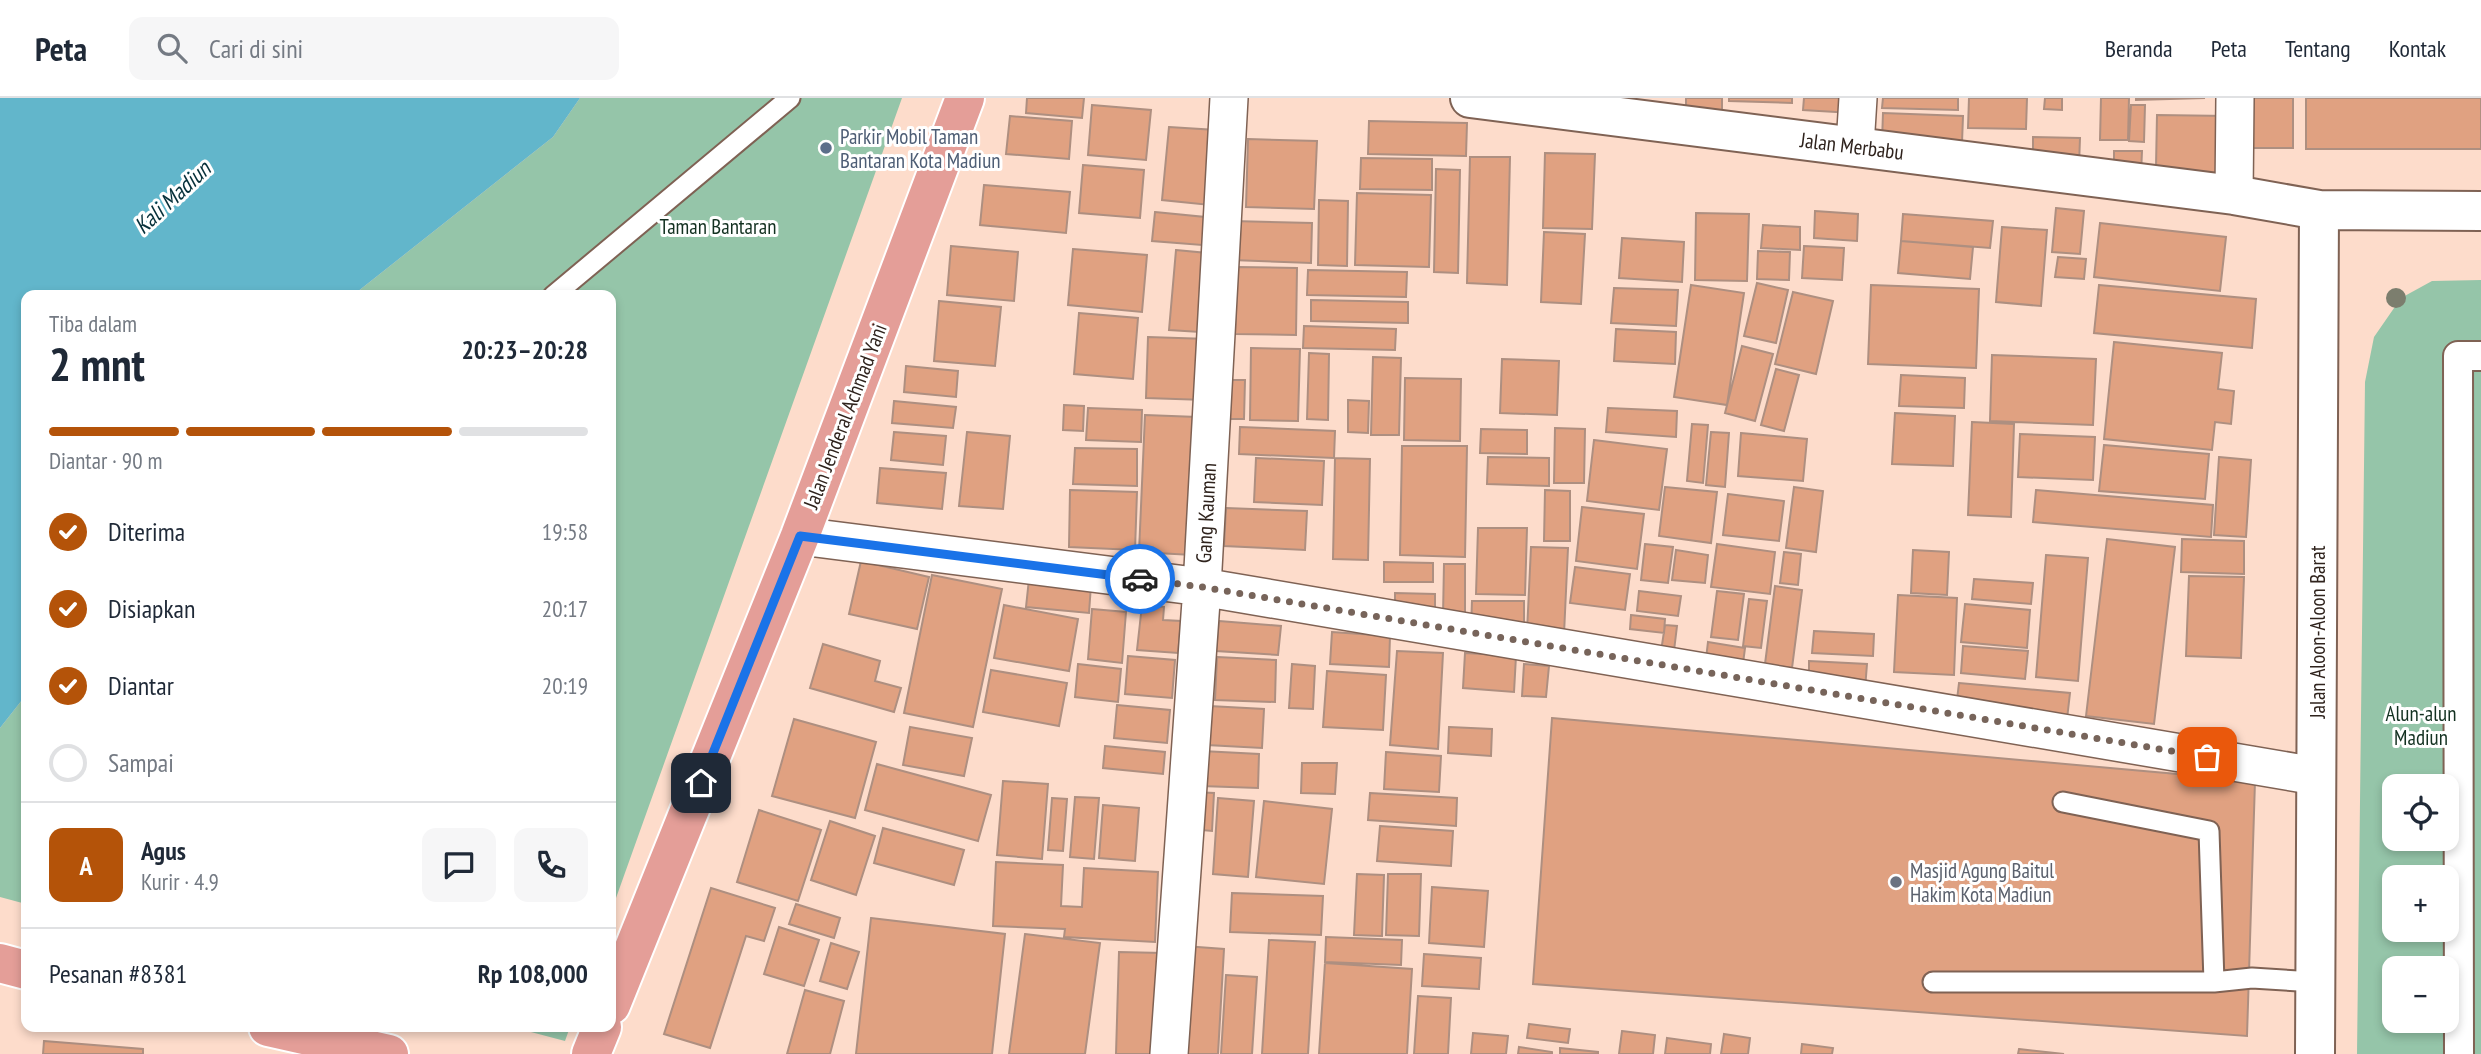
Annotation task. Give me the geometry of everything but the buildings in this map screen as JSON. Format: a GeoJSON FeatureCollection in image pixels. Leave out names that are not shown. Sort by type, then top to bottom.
{"type":"FeatureCollection","features":[{"type":"Feature","properties":{"kind":"highway","name":"Jalan Jenderal Achmad Yani"},"geometry":{"type":"LineString","coordinates":[[616,993],[800,536],[965,98]]}},
{"type":"Feature","properties":{"kind":"highway"},"geometry":{"type":"LineString","coordinates":[[0,963],[21,969]]}},
{"type":"Feature","properties":{"kind":"highway"},"geometry":{"type":"LineString","coordinates":[[290,1032],[389,1054]]}},
{"type":"Feature","properties":{"kind":"highway"},"geometry":{"type":"LineString","coordinates":[[591,1054],[600,1032]]}},
{"type":"Feature","properties":{"kind":"street","name":"Gang Kauman"},"geometry":{"type":"LineString","coordinates":[[1168,1054],[1202,587],[1229,98]]}},
{"type":"Feature","properties":{"kind":"street","name":"Jalan Merbabu"},"geometry":{"type":"LineString","coordinates":[[1470,98],[2234,195],[2319,210],[2481,211]]}},
{"type":"Feature","properties":{"kind":"street"},"geometry":{"type":"LineString","coordinates":[[1854,146],[1858,98]]}},
{"type":"Feature","properties":{"kind":"street"},"geometry":{"type":"LineString","coordinates":[[2234,195],[2235,98]]}},
{"type":"Feature","properties":{"kind":"street","name":"Jalan Aloon-Aloon Barat"},"geometry":{"type":"LineString","coordinates":[[2315,1054],[2319,210]]}},
{"type":"Feature","properties":{"kind":"street"},"geometry":{"type":"LineString","coordinates":[[2459,1054],[2458,356],[2481,356]]}},
{"type":"Feature","properties":{"kind":"street"},"geometry":{"type":"LineString","coordinates":[[800,536],[1202,587],[2316,776]]}},
{"type":"Feature","properties":{"kind":"lane"},"geometry":{"type":"LineString","coordinates":[[560,290],[790,98]]}},
{"type":"Feature","properties":{"kind":"lane"},"geometry":{"type":"LineString","coordinates":[[2063,802],[2209,831],[2214,982]]}},
{"type":"Feature","properties":{"kind":"lane"},"geometry":{"type":"LineString","coordinates":[[1933,982],[2214,982],[2252,978],[2315,982]]}},
{"type":"Feature","properties":{"kind":"green space","name":"Taman Bantaran"},"geometry":{"type":"Polygon","coordinates":[[[580,98],[902,98],[616,898],[616,290],[360,290],[553,137],[580,98]]]}},
{"type":"Feature","properties":{"kind":"green space","name":"Alun-alun Madiun"},"geometry":{"type":"Polygon","coordinates":[[[2481,280],[2481,1054],[2357,1054],[2365,382],[2374,337],[2401,298],[2432,281],[2481,280]]]}},
{"type":"Feature","properties":{"kind":"green space"},"geometry":{"type":"Polygon","coordinates":[[[21,701],[21,903],[0,897],[0,728],[21,701]]]}},
{"type":"Feature","properties":{"kind":"green space"},"geometry":{"type":"Polygon","coordinates":[[[531,1032],[568,1032],[565,1041],[531,1032]]]}},
{"type":"Feature","properties":{"kind":"water","name":"Kali Madiun"},"geometry":{"type":"Polygon","coordinates":[[[0,98],[580,98],[553,137],[360,290],[21,290],[21,701],[0,728],[0,98]]]}},
{"type":"Feature","properties":{"kind":"way so far"},"geometry":{"type":"LineString","coordinates":[[1140,579],[1202,587],[2207,757]]}},
{"type":"Feature","properties":{"kind":"place","name":"Parkir Mobil Taman Bantaran Kota Madiun"},"geometry":{"type":"Point","coordinates":[826,148]}},
{"type":"Feature","properties":{"kind":"place","name":"Masjid Agung Baitul Hakim Kota Madiun"},"geometry":{"type":"Point","coordinates":[1896,882]}},
{"type":"Feature","properties":{"kind":"route"},"geometry":{"type":"LineString","coordinates":[[701,783],[800,536],[1140,579]]}}]}
